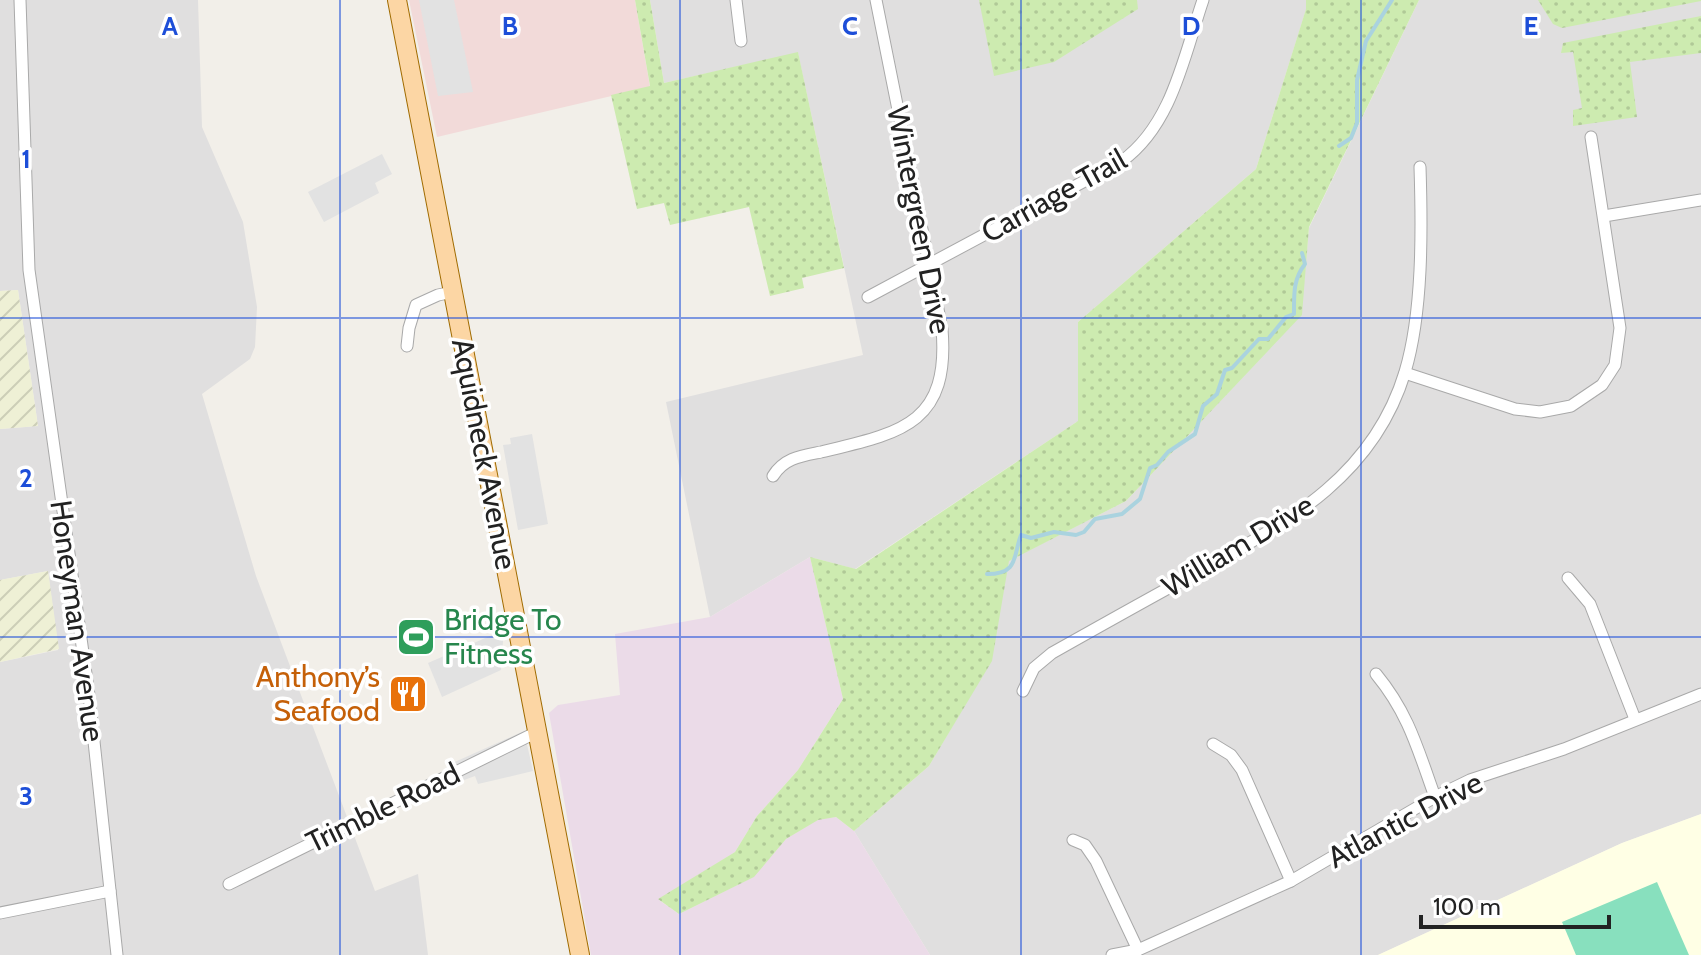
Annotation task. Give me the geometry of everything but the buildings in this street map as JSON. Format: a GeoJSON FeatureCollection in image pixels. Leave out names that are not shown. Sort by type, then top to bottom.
{"type":"FeatureCollection","features":[{"type":"Feature","properties":{"kind":"main road","name":"Aquidneck Avenue"},"geometry":{"type":"LineString","coordinates":[[397,0],[580,955]]}},
{"type":"Feature","properties":{"kind":"street","name":"Honeyman Avenue"},"geometry":{"type":"LineString","coordinates":[[20,0],[29,270],[89,695],[117,955]]}},
{"type":"Feature","properties":{"kind":"street"},"geometry":{"type":"LineString","coordinates":[[736,0],[741,41]]}},
{"type":"Feature","properties":{"kind":"street","name":"Wintergreen Drive"},"geometry":{"type":"LineString","coordinates":[[773,476],[785,461],[894,433],[922,413],[935,395],[943,376],[942,329],[876,0]]}},
{"type":"Feature","properties":{"kind":"street","name":"Carriage Trail"},"geometry":{"type":"LineString","coordinates":[[868,297],[1122,161],[1138,149],[1162,117],[1203,0]]}},
{"type":"Feature","properties":{"kind":"street"},"geometry":{"type":"LineString","coordinates":[[1405,373],[1527,411],[1571,406],[1592,393],[1609,376],[1620,342],[1619,314],[1591,137]]}},
{"type":"Feature","properties":{"kind":"street","name":"William Drive"},"geometry":{"type":"LineString","coordinates":[[1023,691],[1034,668],[1052,653],[1263,536],[1317,500],[1354,464],[1378,431],[1405,373],[1419,271],[1420,167]]}},
{"type":"Feature","properties":{"kind":"street"},"geometry":{"type":"LineString","coordinates":[[1604,216],[1701,200]]}},
{"type":"Feature","properties":{"kind":"street"},"geometry":{"type":"LineString","coordinates":[[407,346],[416,305],[453,292]]}},
{"type":"Feature","properties":{"kind":"street"},"geometry":{"type":"LineString","coordinates":[[1568,578],[1590,604],[1635,719]]}},
{"type":"Feature","properties":{"kind":"street"},"geometry":{"type":"LineString","coordinates":[[1376,674],[1396,697],[1405,715],[1435,797]]}},
{"type":"Feature","properties":{"kind":"street","name":"Atlantic Drive"},"geometry":{"type":"LineString","coordinates":[[1112,955],[1138,950],[1291,881],[1435,797],[1482,776],[1594,738],[1701,694]]}},
{"type":"Feature","properties":{"kind":"street","name":"Trimble Road"},"geometry":{"type":"LineString","coordinates":[[229,884],[537,732]]}},
{"type":"Feature","properties":{"kind":"street"},"geometry":{"type":"LineString","coordinates":[[1213,744],[1231,755],[1242,770],[1291,881]]}},
{"type":"Feature","properties":{"kind":"street"},"geometry":{"type":"LineString","coordinates":[[1073,840],[1085,845],[1096,861],[1138,950]]}},
{"type":"Feature","properties":{"kind":"street"},"geometry":{"type":"LineString","coordinates":[[0,913],[110,891]]}},
{"type":"Feature","properties":{"kind":"shaded area"},"geometry":{"type":"Polygon","coordinates":[[[0,0],[198,0],[202,127],[243,222],[257,307],[255,347],[250,359],[202,394],[256,576],[375,891],[418,874],[428,955],[0,955],[0,662],[58,650],[48,571],[0,580],[0,429],[38,426],[18,290],[0,291],[0,0]]]}},
{"type":"Feature","properties":{"kind":"shaded area"},"geometry":{"type":"Polygon","coordinates":[[[409,0],[635,0],[650,87],[437,137],[409,0]]]}},
{"type":"Feature","properties":{"kind":"shaded area"},"geometry":{"type":"Polygon","coordinates":[[[419,0],[454,0],[473,92],[438,96],[419,0]]]}},
{"type":"Feature","properties":{"kind":"shaded area"},"geometry":{"type":"Polygon","coordinates":[[[650,0],[1309,0],[1256,169],[1078,322],[1078,421],[855,569],[810,557],[710,617],[666,402],[863,355],[798,53],[664,83],[650,0]]]}},
{"type":"Feature","properties":{"kind":"shaded area"},"geometry":{"type":"Polygon","coordinates":[[[1419,0],[1701,0],[1701,814],[1622,843],[1378,955],[930,955],[854,831],[929,766],[991,661],[1008,561],[1126,501],[1301,315],[1309,228],[1419,0]]]}},
{"type":"Feature","properties":{"kind":"shaded area"},"geometry":{"type":"Polygon","coordinates":[[[382,154],[392,174],[375,183],[379,193],[324,222],[308,192],[382,154]]]}},
{"type":"Feature","properties":{"kind":"shaded area"},"geometry":{"type":"Polygon","coordinates":[[[18,290],[38,426],[0,429],[0,291],[18,290]]]}},
{"type":"Feature","properties":{"kind":"shaded area"},"geometry":{"type":"Polygon","coordinates":[[[532,434],[548,524],[518,530],[503,445],[511,444],[510,438],[532,434]]]}},
{"type":"Feature","properties":{"kind":"shaded area"},"geometry":{"type":"Polygon","coordinates":[[[810,557],[843,699],[798,770],[757,816],[735,852],[659,900],[679,914],[753,877],[786,839],[818,819],[836,817],[854,831],[930,955],[591,955],[549,713],[558,705],[620,695],[615,634],[710,617],[810,557]]]}},
{"type":"Feature","properties":{"kind":"shaded area"},"geometry":{"type":"Polygon","coordinates":[[[48,571],[59,649],[0,662],[0,580],[48,571]]]}},
{"type":"Feature","properties":{"kind":"shaded area"},"geometry":{"type":"Polygon","coordinates":[[[499,632],[503,641],[501,670],[442,697],[428,663],[499,632]]]}},
{"type":"Feature","properties":{"kind":"shaded area"},"geometry":{"type":"Polygon","coordinates":[[[524,731],[533,771],[478,784],[475,776],[456,783],[448,765],[524,731]]]}},
{"type":"Feature","properties":{"kind":"shaded area"},"geometry":{"type":"Polygon","coordinates":[[[1701,814],[1701,955],[1378,955],[1622,843],[1701,814]]]}},
{"type":"Feature","properties":{"kind":"green space"},"geometry":{"type":"Polygon","coordinates":[[[635,0],[650,0],[664,83],[798,52],[844,268],[802,278],[804,288],[770,296],[749,207],[670,225],[664,203],[637,209],[611,95],[650,86],[635,0]]]}},
{"type":"Feature","properties":{"kind":"green space"},"geometry":{"type":"Polygon","coordinates":[[[979,0],[1137,0],[1138,9],[1054,62],[994,76],[979,0]]]}},
{"type":"Feature","properties":{"kind":"green space"},"geometry":{"type":"Polygon","coordinates":[[[1306,0],[1419,0],[1309,227],[1302,315],[1126,501],[1009,561],[992,661],[929,766],[854,831],[836,817],[818,820],[786,839],[754,877],[679,914],[658,899],[735,852],[757,816],[798,770],[843,699],[810,557],[856,569],[1078,421],[1078,322],[1256,169],[1306,9],[1306,0]]]}},
{"type":"Feature","properties":{"kind":"green space"},"geometry":{"type":"Polygon","coordinates":[[[1538,0],[1701,1],[1562,28],[1553,24],[1538,0]]]}},
{"type":"Feature","properties":{"kind":"green space"},"geometry":{"type":"Polygon","coordinates":[[[1701,16],[1701,53],[1630,62],[1637,117],[1573,126],[1573,110],[1582,108],[1573,52],[1561,53],[1563,43],[1701,16]]]}},
{"type":"Feature","properties":{"kind":"green space"},"geometry":{"type":"Polygon","coordinates":[[[1657,882],[1689,955],[1576,955],[1562,922],[1657,882]]]}},
{"type":"Feature","properties":{"kind":"waterway"},"geometry":{"type":"LineString","coordinates":[[1339,146],[1351,138],[1357,123],[1357,80],[1366,41],[1392,0]]}},
{"type":"Feature","properties":{"kind":"waterway"},"geometry":{"type":"LineString","coordinates":[[987,574],[1010,567],[1021,535],[1031,538],[1054,532],[1076,535],[1084,532],[1095,519],[1122,514],[1140,499],[1150,468],[1195,434],[1203,406],[1217,394],[1225,370],[1232,368],[1259,339],[1268,339],[1286,317],[1294,314],[1296,281],[1305,264],[1302,253]]}},
{"type":"Feature","properties":{"kind":"place","name":"Bridge To Fitness"},"geometry":{"type":"Point","coordinates":[416,637]}},
{"type":"Feature","properties":{"kind":"place","name":"Anthony’s Seafood"},"geometry":{"type":"Point","coordinates":[408,694]}}]}
